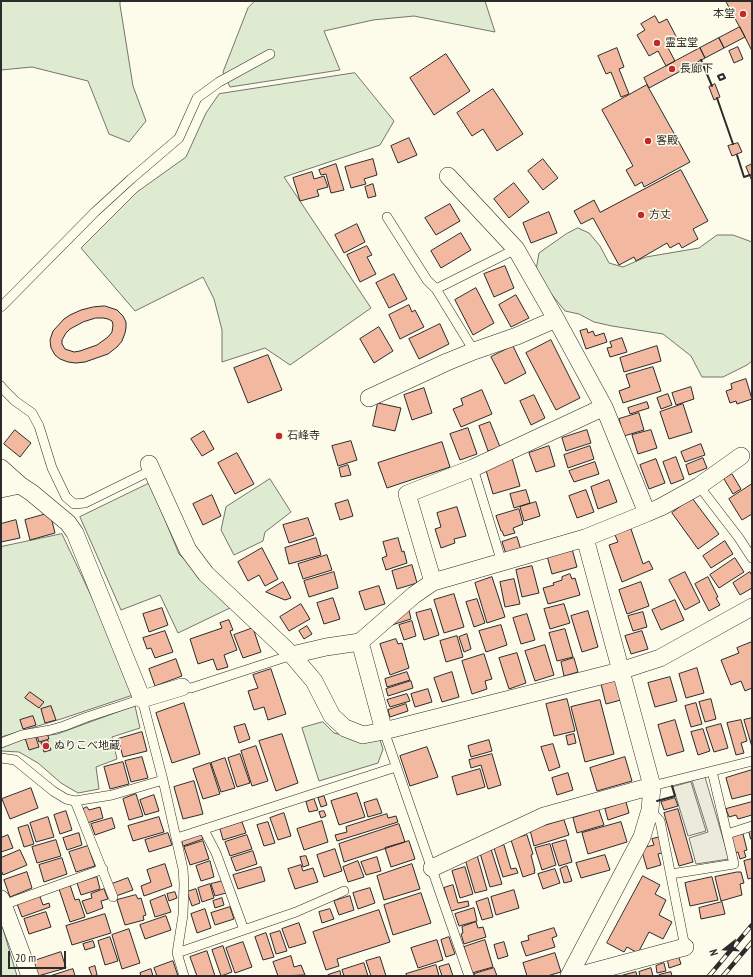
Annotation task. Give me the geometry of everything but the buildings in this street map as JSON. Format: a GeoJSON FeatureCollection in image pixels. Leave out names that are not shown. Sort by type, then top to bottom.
{"type":"FeatureCollection","features":[{"type":"Feature","properties":{"kind":"street"},"geometry":{"type":"LineString","coordinates":[[448,176],[516,249],[556,318],[604,407],[647,514]]}},
{"type":"Feature","properties":{"kind":"street"},"geometry":{"type":"LineString","coordinates":[[369,398],[447,362],[517,336],[556,318]]}},
{"type":"Feature","properties":{"kind":"street"},"geometry":{"type":"LineString","coordinates":[[433,582],[407,494],[472,468],[604,407]]}},
{"type":"Feature","properties":{"kind":"street"},"geometry":{"type":"LineString","coordinates":[[292,655],[326,647],[360,642],[414,595],[433,582],[585,538],[647,514],[699,486],[741,456]]}},
{"type":"Feature","properties":{"kind":"street"},"geometry":{"type":"LineString","coordinates":[[150,467],[188,550],[206,574],[292,655],[314,681],[332,716],[345,728],[363,735],[620,671],[660,658],[752,607]]}},
{"type":"Feature","properties":{"kind":"street"},"geometry":{"type":"LineString","coordinates":[[1,468],[20,486],[32,493],[68,523],[75,533],[142,699],[182,687]]}},
{"type":"Feature","properties":{"kind":"street"},"geometry":{"type":"LineString","coordinates":[[1,489],[20,486]]}},
{"type":"Feature","properties":{"kind":"street"},"geometry":{"type":"LineString","coordinates":[[569,976],[642,836],[650,810],[652,786],[585,538]]}},
{"type":"Feature","properties":{"kind":"street"},"geometry":{"type":"LineString","coordinates":[[360,642],[384,731]]}},
{"type":"Feature","properties":{"kind":"street"},"geometry":{"type":"LineString","coordinates":[[432,868],[544,816],[652,786]]}},
{"type":"Feature","properties":{"kind":"street"},"geometry":{"type":"LineString","coordinates":[[2,902],[30,976]]}},
{"type":"Feature","properties":{"kind":"street"},"geometry":{"type":"LineString","coordinates":[[577,976],[685,946]]}},
{"type":"Feature","properties":{"kind":"lane"},"geometry":{"type":"LineString","coordinates":[[1,307],[94,212],[179,138],[197,98],[219,82],[270,54]]}},
{"type":"Feature","properties":{"kind":"lane"},"geometry":{"type":"LineString","coordinates":[[387,218],[426,280],[436,289],[474,351]]}},
{"type":"Feature","properties":{"kind":"lane"},"geometry":{"type":"LineString","coordinates":[[436,289],[516,249]]}},
{"type":"Feature","properties":{"kind":"lane"},"geometry":{"type":"LineString","coordinates":[[1,386],[15,401],[32,412],[39,426],[52,468],[66,497],[74,504],[85,503],[150,467]]}},
{"type":"Feature","properties":{"kind":"lane"},"geometry":{"type":"LineString","coordinates":[[472,468],[502,563]]}},
{"type":"Feature","properties":{"kind":"lane"},"geometry":{"type":"LineString","coordinates":[[699,486],[739,538],[752,558]]}},
{"type":"Feature","properties":{"kind":"lane"},"geometry":{"type":"LineString","coordinates":[[182,687],[192,688],[292,655]]}},
{"type":"Feature","properties":{"kind":"lane"},"geometry":{"type":"LineString","coordinates":[[1,743],[22,735],[64,726],[142,699],[177,838],[183,869],[183,915],[177,953],[184,976]]}},
{"type":"Feature","properties":{"kind":"lane"},"geometry":{"type":"LineString","coordinates":[[384,731],[469,976]]}},
{"type":"Feature","properties":{"kind":"lane"},"geometry":{"type":"LineString","coordinates":[[1,758],[15,760],[53,791],[66,799],[75,801],[112,795],[163,780]]}},
{"type":"Feature","properties":{"kind":"lane"},"geometry":{"type":"LineString","coordinates":[[652,786],[752,761]]}},
{"type":"Feature","properties":{"kind":"lane"},"geometry":{"type":"LineString","coordinates":[[177,838],[396,767]]}},
{"type":"Feature","properties":{"kind":"lane"},"geometry":{"type":"LineString","coordinates":[[671,874],[734,864],[712,771]]}},
{"type":"Feature","properties":{"kind":"lane"},"geometry":{"type":"LineString","coordinates":[[75,801],[113,897]]}},
{"type":"Feature","properties":{"kind":"lane"},"geometry":{"type":"LineString","coordinates":[[650,810],[660,821],[685,946]]}},
{"type":"Feature","properties":{"kind":"lane"},"geometry":{"type":"LineString","coordinates":[[727,834],[752,826]]}},
{"type":"Feature","properties":{"kind":"lane"},"geometry":{"type":"LineString","coordinates":[[204,830],[216,853],[244,930]]}},
{"type":"Feature","properties":{"kind":"lane"},"geometry":{"type":"LineString","coordinates":[[2,902],[103,869]]}},
{"type":"Feature","properties":{"kind":"lane"},"geometry":{"type":"LineString","coordinates":[[177,953],[296,912],[344,891]]}},
{"type":"Feature","properties":{"kind":"green space"},"geometry":{"type":"Polygon","coordinates":[[[1,1],[120,1],[133,86],[146,121],[129,142],[109,134],[88,81],[32,67],[1,70],[1,1]]]}},
{"type":"Feature","properties":{"kind":"green space"},"geometry":{"type":"Polygon","coordinates":[[[255,1],[485,1],[495,32],[414,16],[373,20],[324,31],[340,70],[230,87],[223,72],[248,8],[255,1]]]}},
{"type":"Feature","properties":{"kind":"green space"},"geometry":{"type":"Polygon","coordinates":[[[355,73],[394,121],[380,145],[284,177],[371,308],[290,365],[265,348],[222,362],[222,330],[214,299],[203,277],[135,311],[81,248],[137,192],[186,157],[206,113],[219,94],[355,73]]]}},
{"type":"Feature","properties":{"kind":"green space"},"geometry":{"type":"Polygon","coordinates":[[[578,228],[589,233],[600,246],[609,263],[623,267],[646,257],[699,248],[717,235],[733,235],[752,242],[752,361],[723,377],[702,377],[691,356],[663,334],[594,322],[579,314],[565,311],[549,291],[536,270],[539,253],[566,234],[578,228]]]}},
{"type":"Feature","properties":{"kind":"green space"},"geometry":{"type":"Polygon","coordinates":[[[270,479],[291,512],[265,532],[263,541],[234,555],[221,530],[226,507],[270,479]]]}},
{"type":"Feature","properties":{"kind":"green space"},"geometry":{"type":"Polygon","coordinates":[[[150,483],[179,554],[232,607],[178,633],[160,595],[121,610],[80,517],[150,483]]]}},
{"type":"Feature","properties":{"kind":"green space"},"geometry":{"type":"Polygon","coordinates":[[[62,534],[103,621],[133,695],[1,737],[1,547],[62,534]]]}},
{"type":"Feature","properties":{"kind":"green space"},"geometry":{"type":"Polygon","coordinates":[[[135,706],[140,728],[112,737],[117,759],[96,767],[99,789],[78,793],[61,783],[38,763],[19,752],[1,751],[1,748],[19,740],[57,734],[135,706]]]}},
{"type":"Feature","properties":{"kind":"green space"},"geometry":{"type":"Polygon","coordinates":[[[323,722],[334,733],[368,741],[379,737],[383,749],[378,763],[319,781],[302,728],[323,722]]]}},
{"type":"Feature","properties":{"kind":"green space"},"geometry":{"type":"Polygon","coordinates":[[[1,922],[17,976],[1,976],[1,922]]]}},
{"type":"Feature","properties":{"kind":"shaded area"},"geometry":{"type":"Polygon","coordinates":[[[705,777],[729,859],[696,864],[689,838],[708,832],[692,781],[705,777]]]}},
{"type":"Feature","properties":{"kind":"shaded area"},"geometry":{"type":"Polygon","coordinates":[[[691,782],[706,831],[688,836],[673,787],[691,782]]]}},
{"type":"Feature","properties":{"kind":"railway"},"geometry":{"type":"LineString","coordinates":[[709,976],[752,925]]}},
{"type":"Feature","properties":{"kind":"railway"},"geometry":{"type":"LineString","coordinates":[[723,976],[752,942]]}},
{"type":"Feature","properties":{"kind":"wall"},"geometry":{"type":"LineString","coordinates":[[701,60],[712,86]]}},
{"type":"Feature","properties":{"kind":"wall"},"geometry":{"type":"LineString","coordinates":[[723,74],[725,78],[720,80],[718,76],[723,74]]}},
{"type":"Feature","properties":{"kind":"wall"},"geometry":{"type":"LineString","coordinates":[[717,98],[733,144]]}},
{"type":"Feature","properties":{"kind":"wall"},"geometry":{"type":"LineString","coordinates":[[737,155],[744,177],[750,175]]}},
{"type":"Feature","properties":{"kind":"wall"},"geometry":{"type":"LineString","coordinates":[[657,801],[675,796],[672,786]]}},
{"type":"Feature","properties":{"kind":"place","name":"本堂"},"geometry":{"type":"Point","coordinates":[743,14]}},
{"type":"Feature","properties":{"kind":"place","name":"霊宝堂"},"geometry":{"type":"Point","coordinates":[657,43]}},
{"type":"Feature","properties":{"kind":"place","name":"長廊下"},"geometry":{"type":"Point","coordinates":[672,69]}},
{"type":"Feature","properties":{"kind":"place","name":"客殿"},"geometry":{"type":"Point","coordinates":[648,141]}},
{"type":"Feature","properties":{"kind":"place","name":"方丈"},"geometry":{"type":"Point","coordinates":[641,215]}},
{"type":"Feature","properties":{"kind":"place","name":"石峰寺"},"geometry":{"type":"Point","coordinates":[279,436]}},
{"type":"Feature","properties":{"kind":"place","name":"ぬりこべ地蔵"},"geometry":{"type":"Point","coordinates":[46,746]}}]}
